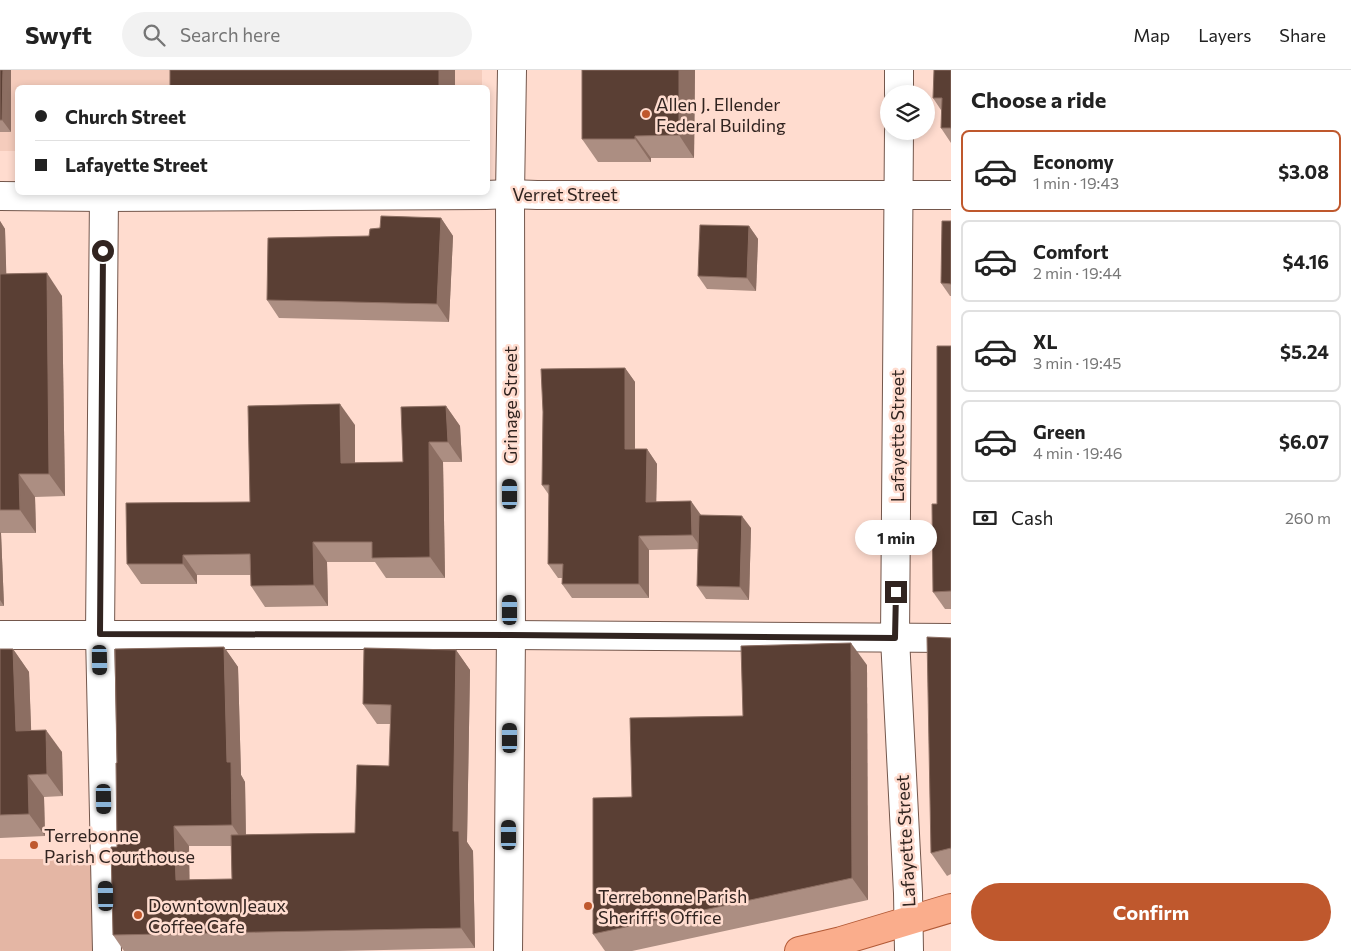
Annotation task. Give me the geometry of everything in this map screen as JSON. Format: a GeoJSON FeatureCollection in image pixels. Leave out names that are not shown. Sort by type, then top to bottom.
{"type":"FeatureCollection","features":[{"type":"Feature","properties":{"kind":"main road"},"geometry":{"type":"LineString","coordinates":[[799,951],[841,941],[951,908]]}},
{"type":"Feature","properties":{"kind":"street","name":"Grinage Street"},"geometry":{"type":"LineString","coordinates":[[508,951],[511,635],[510,194],[512,70]]}},
{"type":"Feature","properties":{"kind":"street"},"geometry":{"type":"LineString","coordinates":[[899,70],[899,85]]}},
{"type":"Feature","properties":{"kind":"street","name":"Lafayette Street"},"geometry":{"type":"LineString","coordinates":[[899,140],[895,638],[909,951]]}},
{"type":"Feature","properties":{"kind":"street","name":"Verret Street"},"geometry":{"type":"LineString","coordinates":[[0,196],[476,195]]}},
{"type":"Feature","properties":{"kind":"street","name":"Verret Street"},"geometry":{"type":"LineString","coordinates":[[490,195],[951,195]]}},
{"type":"Feature","properties":{"kind":"street"},"geometry":{"type":"LineString","coordinates":[[104,197],[100,634],[107,951]]}},
{"type":"Feature","properties":{"kind":"street"},"geometry":{"type":"LineString","coordinates":[[0,635],[511,635],[951,638]]}},
{"type":"Feature","properties":{"kind":"shaded area"},"geometry":{"type":"Polygon","coordinates":[[[0,70],[482,70],[482,85],[15,85],[15,151],[0,151],[0,70]]]}},
{"type":"Feature","properties":{"kind":"shaded area"},"geometry":{"type":"Polygon","coordinates":[[[0,859],[105,859],[107,951],[0,951],[0,859]]]}},
{"type":"Feature","properties":{"kind":"building"},"geometry":{"type":"Polygon","coordinates":[[[0,70],[3,70],[2,120],[0,120],[0,70]]]}},
{"type":"Feature","properties":{"kind":"building"},"geometry":{"type":"Polygon","coordinates":[[[170,70],[439,70],[439,85],[170,85],[170,70]]]}},
{"type":"Feature","properties":{"kind":"building","name":"Allen J. Ellender Federal Building"},"geometry":{"type":"Polygon","coordinates":[[[582,70],[679,70],[679,135],[635,136],[635,139],[582,139],[582,70]]]}},
{"type":"Feature","properties":{"kind":"building"},"geometry":{"type":"Polygon","coordinates":[[[934,70],[951,70],[951,128],[941,128],[942,98],[935,98],[935,85],[933,85],[934,70]]]}},
{"type":"Feature","properties":{"kind":"building"},"geometry":{"type":"Polygon","coordinates":[[[381,216],[441,218],[437,304],[267,300],[268,238],[369,236],[370,229],[380,228],[381,216]]]}},
{"type":"Feature","properties":{"kind":"building"},"geometry":{"type":"Polygon","coordinates":[[[942,221],[951,221],[951,284],[941,283],[942,221]]]}},
{"type":"Feature","properties":{"kind":"building"},"geometry":{"type":"Polygon","coordinates":[[[700,225],[749,226],[747,278],[698,276],[700,225]]]}},
{"type":"Feature","properties":{"kind":"building"},"geometry":{"type":"Polygon","coordinates":[[[47,273],[49,474],[19,474],[20,510],[0,510],[0,274],[47,273]]]}},
{"type":"Feature","properties":{"kind":"building"},"geometry":{"type":"Polygon","coordinates":[[[937,346],[951,346],[951,591],[933,592],[932,504],[937,504],[937,346]]]}},
{"type":"Feature","properties":{"kind":"building"},"geometry":{"type":"Polygon","coordinates":[[[625,368],[625,449],[647,449],[646,502],[691,501],[692,535],[639,536],[639,584],[562,584],[563,564],[548,564],[549,485],[542,485],[543,412],[541,369],[625,368]]]}},
{"type":"Feature","properties":{"kind":"building"},"geometry":{"type":"Polygon","coordinates":[[[340,404],[341,463],[403,462],[401,407],[446,406],[448,442],[429,442],[430,557],[372,558],[372,542],[313,542],[314,585],[251,586],[250,554],[183,555],[183,564],[127,564],[126,503],[250,502],[248,406],[340,404]]]}},
{"type":"Feature","properties":{"kind":"building"},"geometry":{"type":"Polygon","coordinates":[[[699,515],[742,516],[740,587],[697,586],[699,515]]]}},
{"type":"Feature","properties":{"kind":"building"},"geometry":{"type":"Polygon","coordinates":[[[927,637],[951,638],[951,848],[931,853],[927,637]]]}},
{"type":"Feature","properties":{"kind":"building"},"geometry":{"type":"Polygon","coordinates":[[[851,643],[852,878],[593,934],[593,798],[632,797],[630,718],[743,716],[741,646],[851,643]]]}},
{"type":"Feature","properties":{"kind":"building"},"geometry":{"type":"Polygon","coordinates":[[[224,647],[227,762],[231,762],[232,825],[174,826],[176,880],[232,879],[231,835],[355,833],[357,765],[389,766],[391,705],[363,704],[364,648],[456,650],[453,831],[459,831],[461,928],[113,935],[111,847],[117,847],[115,649],[224,647]]]}},
{"type":"Feature","properties":{"kind":"building"},"geometry":{"type":"Polygon","coordinates":[[[0,649],[13,649],[16,731],[46,730],[47,774],[28,775],[29,814],[0,815],[0,649]]]}},
{"type":"Feature","properties":{"kind":"place","name":"Allen J. Ellender Federal Building"},"geometry":{"type":"Point","coordinates":[646,114]}},
{"type":"Feature","properties":{"kind":"place","name":"Terrebonne Parish Courthouse"},"geometry":{"type":"Point","coordinates":[34,845]}},
{"type":"Feature","properties":{"kind":"place","name":"Terrebonne Parish Sheriff's Office"},"geometry":{"type":"Point","coordinates":[588,906]}},
{"type":"Feature","properties":{"kind":"place","name":"Downtown Jeaux Coffee Cafe"},"geometry":{"type":"Point","coordinates":[138,915]}},
{"type":"Feature","properties":{"kind":"route"},"geometry":{"type":"LineString","coordinates":[[103,251],[100,634],[895,638],[896,592]]}}]}
